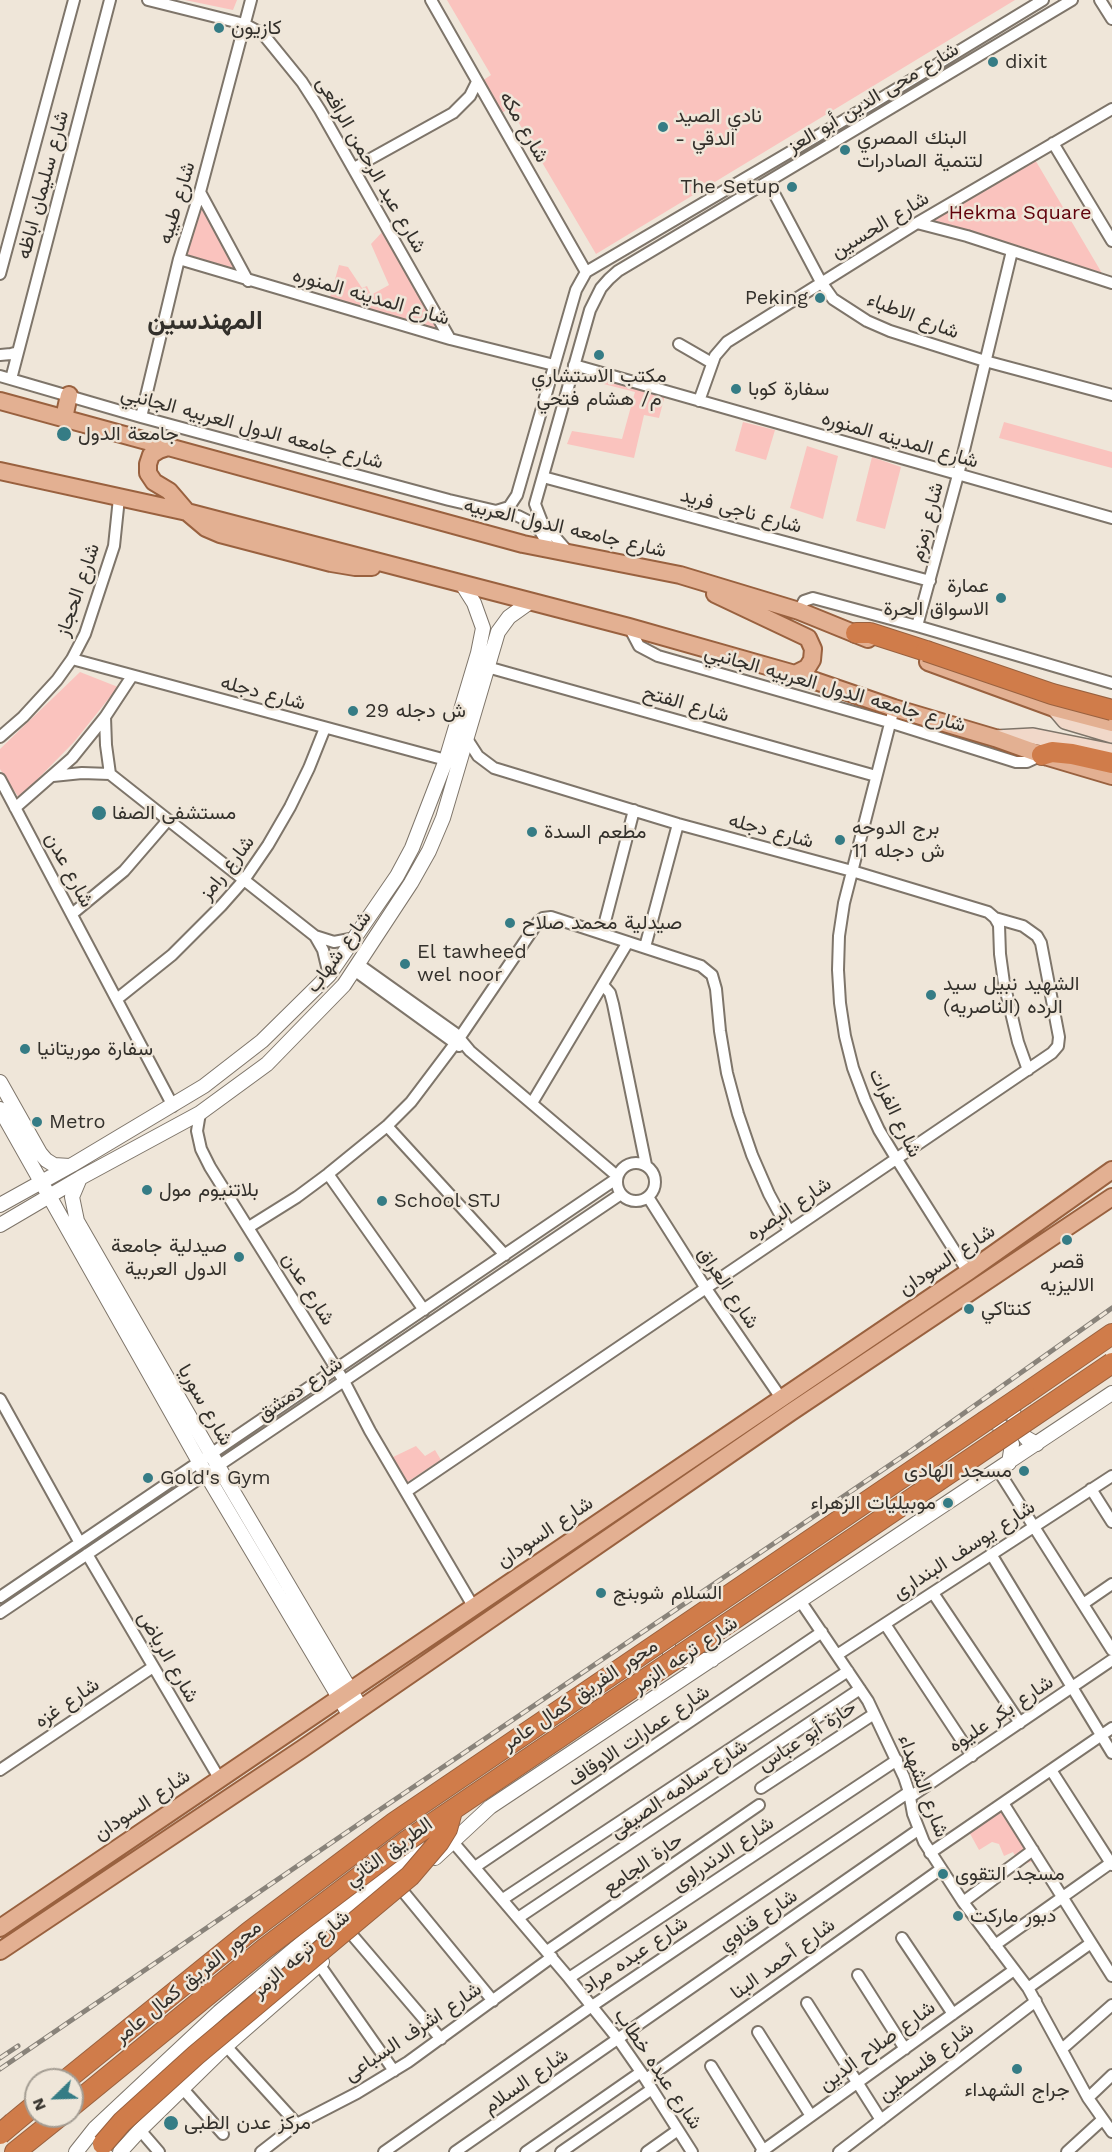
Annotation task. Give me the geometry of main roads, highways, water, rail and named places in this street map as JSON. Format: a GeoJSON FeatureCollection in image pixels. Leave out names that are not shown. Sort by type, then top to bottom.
{"type":"FeatureCollection","features":[{"type":"Feature","properties":{"kind":"highway"},"geometry":{"type":"LineString","coordinates":[[856,633],[870,633],[1052,694],[1112,710]]}},
{"type":"Feature","properties":{"kind":"highway"},"geometry":{"type":"LineString","coordinates":[[1042,755],[1052,752],[1072,754],[1112,763]]}},
{"type":"Feature","properties":{"kind":"highway","name":"محور الفريق كمال عامر"},"geometry":{"type":"LineString","coordinates":[[81,2068],[240,1939],[386,1828],[1112,1334]]}},
{"type":"Feature","properties":{"kind":"highway","name":"محور الفريق كمال عامر"},"geometry":{"type":"LineString","coordinates":[[84,2096],[264,1949],[380,1861],[1112,1363]]}},
{"type":"Feature","properties":{"kind":"highway"},"geometry":{"type":"LineString","coordinates":[[107,2149],[122,2122],[196,2055],[410,1876],[439,1842],[447,1829],[452,1811]]}},
{"type":"Feature","properties":{"kind":"highway"},"geometry":{"type":"LineString","coordinates":[[0,2132],[24,2113]]}},
{"type":"Feature","properties":{"kind":"highway"},"geometry":{"type":"LineString","coordinates":[[15,2152],[45,2128]]}},
{"type":"Feature","properties":{"kind":"main road"},"geometry":{"type":"LineString","coordinates":[[64,418],[69,395]]}},
{"type":"Feature","properties":{"kind":"main road","name":"شارع جامعه الدول العربيه"},"geometry":{"type":"LineString","coordinates":[[0,401],[523,544],[680,575],[799,611],[1054,708],[1112,723]]}},
{"type":"Feature","properties":{"kind":"main road"},"geometry":{"type":"LineString","coordinates":[[168,447],[151,455],[147,464],[148,474],[154,482],[169,491],[187,512]]}},
{"type":"Feature","properties":{"kind":"main road"},"geometry":{"type":"LineString","coordinates":[[0,471],[187,512],[629,627],[795,674],[892,715],[994,738],[1112,776]]}},
{"type":"Feature","properties":{"kind":"main road"},"geometry":{"type":"LineString","coordinates":[[680,575],[808,638],[813,649],[812,660],[807,668],[795,674]]}},
{"type":"Feature","properties":{"kind":"main road"},"geometry":{"type":"LineString","coordinates":[[1054,708],[1065,721],[1112,735]]}},
{"type":"Feature","properties":{"kind":"main road"},"geometry":{"type":"LineString","coordinates":[[994,738],[1011,735],[1033,736],[1112,752]]}},
{"type":"Feature","properties":{"kind":"main road","name":"شارع السودان"},"geometry":{"type":"LineString","coordinates":[[0,1928],[968,1272],[1112,1170]]}},
{"type":"Feature","properties":{"kind":"main road"},"geometry":{"type":"LineString","coordinates":[[1083,1216],[1091,1202],[1112,1184]]}},
{"type":"Feature","properties":{"kind":"main road","name":"شارع السودان"},"geometry":{"type":"LineString","coordinates":[[0,1951],[303,1749],[791,1412],[1112,1197]]}},
{"type":"Feature","properties":{"kind":"main road"},"geometry":{"type":"LineString","coordinates":[[781,1398],[791,1412]]}},
{"type":"Feature","properties":{"kind":"main road"},"geometry":{"type":"LineString","coordinates":[[0,1936],[260,1766],[277,1757],[303,1749]]}},
{"type":"Feature","properties":{"kind":"main road"},"geometry":{"type":"LineString","coordinates":[[0,2132],[8,2152]]}},
{"type":"Feature","properties":{"kind":"railway"},"geometry":{"type":"LineString","coordinates":[[0,2069],[912,1450],[1112,1308]]}},
{"type":"Feature","properties":{"kind":"railway"},"geometry":{"type":"LineString","coordinates":[[0,2058],[18,2046]]}},
{"type":"Feature","properties":{"kind":"place","name":"كازيون"},"geometry":{"type":"Point","coordinates":[219,28]}},
{"type":"Feature","properties":{"kind":"place","name":"dixit"},"geometry":{"type":"Point","coordinates":[993,62]}},
{"type":"Feature","properties":{"kind":"place","name":"نادي الصيد - الدقي"},"geometry":{"type":"Point","coordinates":[663,127]}},
{"type":"Feature","properties":{"kind":"place","name":"البنك المصري لتنمية الصادرات"},"geometry":{"type":"Point","coordinates":[845,150]}},
{"type":"Feature","properties":{"kind":"place","name":"The Setup"},"geometry":{"type":"Point","coordinates":[792,187]}},
{"type":"Feature","properties":{"kind":"place","name":"Peking"},"geometry":{"type":"Point","coordinates":[820,298]}},
{"type":"Feature","properties":{"kind":"place","name":"مكتب الاستشاري م/ هشام فتحي"},"geometry":{"type":"Point","coordinates":[599,355]}},
{"type":"Feature","properties":{"kind":"place","name":"سفارة كوبا"},"geometry":{"type":"Point","coordinates":[736,389]}},
{"type":"Feature","properties":{"kind":"place","name":"جامعة الدول"},"geometry":{"type":"Point","coordinates":[64,434]}},
{"type":"Feature","properties":{"kind":"place","name":"عمارة الاسواق الحرة"},"geometry":{"type":"Point","coordinates":[1001,598]}},
{"type":"Feature","properties":{"kind":"place","name":"29 ش دجله"},"geometry":{"type":"Point","coordinates":[353,711]}},
{"type":"Feature","properties":{"kind":"place","name":"مستشفى الصفا"},"geometry":{"type":"Point","coordinates":[99,813]}},
{"type":"Feature","properties":{"kind":"place","name":"مطعم السدة"},"geometry":{"type":"Point","coordinates":[532,832]}},
{"type":"Feature","properties":{"kind":"place","name":"برج الدوحه 11 ش دجله"},"geometry":{"type":"Point","coordinates":[840,840]}},
{"type":"Feature","properties":{"kind":"place","name":"صيدلية محمد صلاح"},"geometry":{"type":"Point","coordinates":[510,923]}},
{"type":"Feature","properties":{"kind":"place","name":"El tawheed wel noor"},"geometry":{"type":"Point","coordinates":[405,964]}},
{"type":"Feature","properties":{"kind":"place","name":"الشهيد نبيل سيد الرده (الناصريه)"},"geometry":{"type":"Point","coordinates":[931,995]}},
{"type":"Feature","properties":{"kind":"place","name":"سفارة موريتانيا"},"geometry":{"type":"Point","coordinates":[25,1049]}},
{"type":"Feature","properties":{"kind":"place","name":"Metro"},"geometry":{"type":"Point","coordinates":[37,1122]}},
{"type":"Feature","properties":{"kind":"place","name":"بلاتنيوم مول"},"geometry":{"type":"Point","coordinates":[147,1190]}},
{"type":"Feature","properties":{"kind":"place","name":"School STJ"},"geometry":{"type":"Point","coordinates":[382,1201]}},
{"type":"Feature","properties":{"kind":"place","name":"قصر الاليزيه"},"geometry":{"type":"Point","coordinates":[1067,1240]}},
{"type":"Feature","properties":{"kind":"place","name":"صيدلية جامعة الدول العربية"},"geometry":{"type":"Point","coordinates":[239,1257]}},
{"type":"Feature","properties":{"kind":"place","name":"كنتاكي"},"geometry":{"type":"Point","coordinates":[969,1309]}},
{"type":"Feature","properties":{"kind":"place","name":"مسجد الهادى"},"geometry":{"type":"Point","coordinates":[1024,1471]}},
{"type":"Feature","properties":{"kind":"place","name":"Gold's Gym"},"geometry":{"type":"Point","coordinates":[148,1478]}},
{"type":"Feature","properties":{"kind":"place","name":"موبيليات الزهراء"},"geometry":{"type":"Point","coordinates":[948,1503]}},
{"type":"Feature","properties":{"kind":"place","name":"السلام شوبنج"},"geometry":{"type":"Point","coordinates":[601,1593]}},
{"type":"Feature","properties":{"kind":"place","name":"مسجد التقوى"},"geometry":{"type":"Point","coordinates":[943,1874]}},
{"type":"Feature","properties":{"kind":"place","name":"دبور ماركت"},"geometry":{"type":"Point","coordinates":[958,1916]}},
{"type":"Feature","properties":{"kind":"place","name":"جراج الشهداء"},"geometry":{"type":"Point","coordinates":[1017,2069]}},
{"type":"Feature","properties":{"kind":"place","name":"مركز عدن الطبى"},"geometry":{"type":"Point","coordinates":[171,2123]}},
{"type":"Feature","properties":{"kind":"district","name":"المهندسين"},"geometry":{"type":"Point","coordinates":[205,321]}},
{"type":"Feature","properties":{"kind":"park label","name":"Hekma Square"},"geometry":{"type":"Point","coordinates":[1020,213]}}]}
